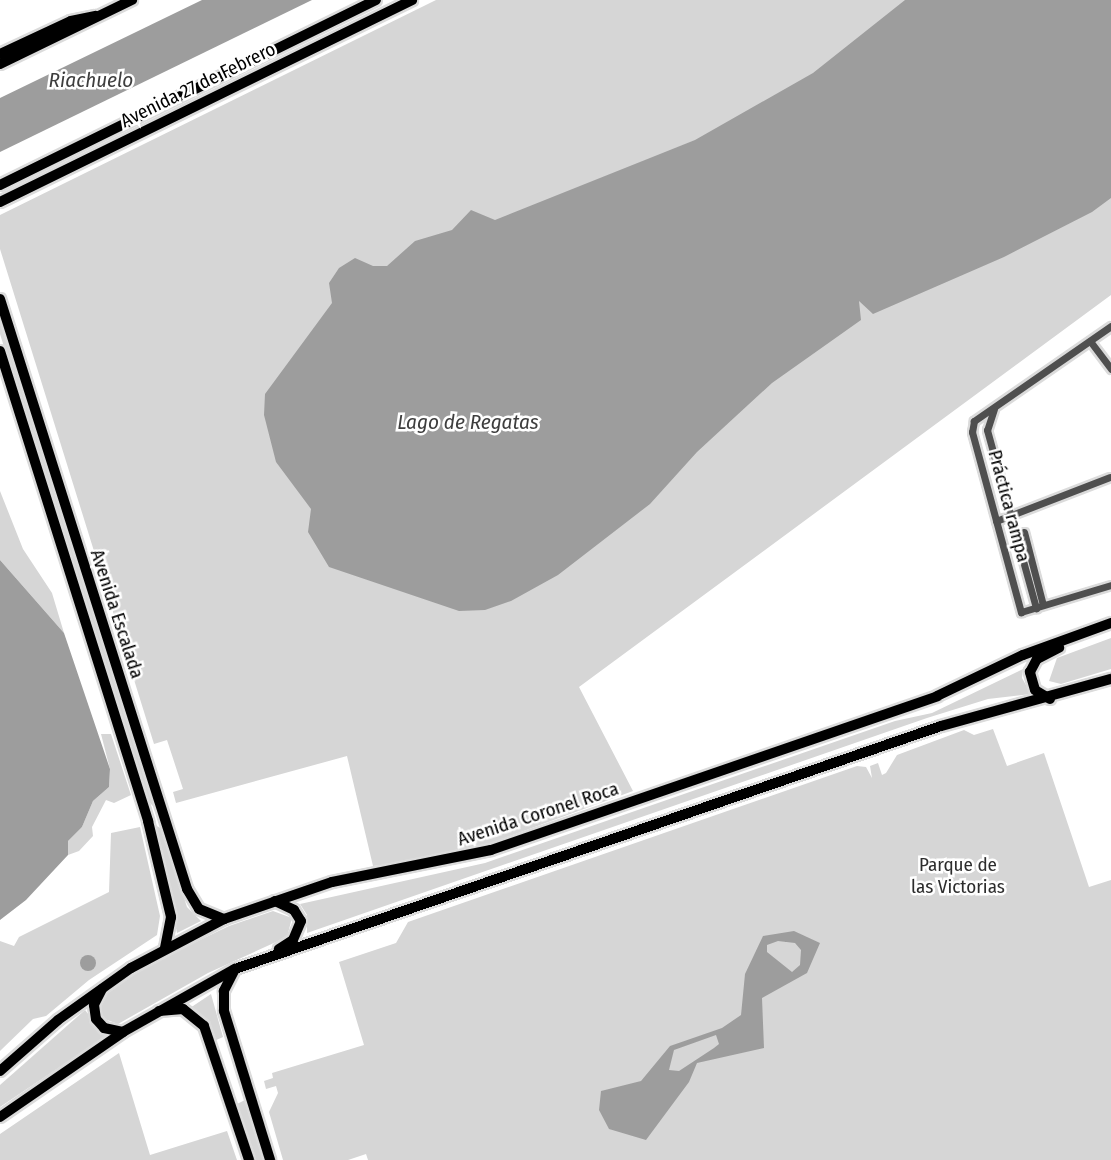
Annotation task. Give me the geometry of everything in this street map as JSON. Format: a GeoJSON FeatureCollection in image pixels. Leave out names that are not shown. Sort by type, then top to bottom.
{"type":"FeatureCollection","features":[{"type":"Feature","properties":{"kind":"main road"},"geometry":{"type":"LineString","coordinates":[[0,64],[99,16],[117,4],[132,0]]}},
{"type":"Feature","properties":{"kind":"main road","name":"Avenida 27 de Febrero"},"geometry":{"type":"LineString","coordinates":[[0,185],[376,0]]}},
{"type":"Feature","properties":{"kind":"main road","name":"Avenida 27 de Febrero"},"geometry":{"type":"LineString","coordinates":[[0,202],[412,0]]}},
{"type":"Feature","properties":{"kind":"main road"},"geometry":{"type":"LineString","coordinates":[[0,54],[71,21],[99,16]]}},
{"type":"Feature","properties":{"kind":"main road","name":"Avenida Escalada"},"geometry":{"type":"LineString","coordinates":[[0,299],[191,899],[198,909],[224,919]]}},
{"type":"Feature","properties":{"kind":"main road","name":"Avenida Escalada"},"geometry":{"type":"LineString","coordinates":[[0,351],[148,821],[171,917],[164,948]]}},
{"type":"Feature","properties":{"kind":"main road","name":"Avenida Coronel Roca"},"geometry":{"type":"LineString","coordinates":[[0,1071],[102,988],[164,948],[224,919],[332,882],[491,850],[937,696],[1012,659],[1111,623]]}},
{"type":"Feature","properties":{"kind":"main road"},"geometry":{"type":"LineString","coordinates":[[1050,699],[1035,690],[1032,668],[1042,655],[1066,645],[1072,637]]}},
{"type":"Feature","properties":{"kind":"main road"},"geometry":{"type":"LineString","coordinates":[[0,1118],[122,1032],[235,969],[942,726],[1050,699],[1111,679]]}},
{"type":"Feature","properties":{"kind":"main road"},"geometry":{"type":"LineString","coordinates":[[148,821],[163,817]]}},
{"type":"Feature","properties":{"kind":"main road"},"geometry":{"type":"LineString","coordinates":[[267,957],[293,940],[301,926],[298,914],[275,901]]}},
{"type":"Feature","properties":{"kind":"main road"},"geometry":{"type":"LineString","coordinates":[[235,969],[223,1004],[270,1160]]}},
{"type":"Feature","properties":{"kind":"main road"},"geometry":{"type":"LineString","coordinates":[[102,988],[94,1005],[96,1019],[104,1028],[122,1032]]}},
{"type":"Feature","properties":{"kind":"main road"},"geometry":{"type":"LineString","coordinates":[[155,1012],[183,1009],[192,1014],[223,1059],[234,1089],[248,1091]]}},
{"type":"Feature","properties":{"kind":"main road"},"geometry":{"type":"LineString","coordinates":[[215,1048],[228,1043],[244,1079]]}},
{"type":"Feature","properties":{"kind":"main road"},"geometry":{"type":"LineString","coordinates":[[215,1048],[249,1160]]}},
{"type":"Feature","properties":{"kind":"street","name":"Práctica rampa"},"geometry":{"type":"LineString","coordinates":[[1040,606],[1021,612],[972,432],[974,421],[1111,326]]}},
{"type":"Feature","properties":{"kind":"street"},"geometry":{"type":"LineString","coordinates":[[1090,341],[1111,369]]}},
{"type":"Feature","properties":{"kind":"street"},"geometry":{"type":"LineString","coordinates":[[997,405],[987,430],[1040,606]]}},
{"type":"Feature","properties":{"kind":"street"},"geometry":{"type":"LineString","coordinates":[[996,521],[1111,477]]}},
{"type":"Feature","properties":{"kind":"street"},"geometry":{"type":"LineString","coordinates":[[1024,532],[1040,606]]}},
{"type":"Feature","properties":{"kind":"street"},"geometry":{"type":"LineString","coordinates":[[1040,606],[1111,585]]}},
{"type":"Feature","properties":{"kind":"green space"},"geometry":{"type":"Polygon","coordinates":[[[436,0],[1111,0],[1111,295],[579,687],[633,791],[491,843],[427,860],[373,866],[347,756],[176,803],[173,792],[183,789],[167,740],[154,744],[0,249],[0,215],[436,0]]]}},
{"type":"Feature","properties":{"kind":"green space"},"geometry":{"type":"Polygon","coordinates":[[[0,317],[155,804],[153,806],[146,799],[0,334],[0,317]]]}},
{"type":"Feature","properties":{"kind":"green space"},"geometry":{"type":"Polygon","coordinates":[[[0,491],[23,549],[52,593],[64,633],[0,560],[0,491]]]}},
{"type":"Feature","properties":{"kind":"green space"},"geometry":{"type":"Polygon","coordinates":[[[1111,638],[1111,669],[1061,684],[1049,681],[1057,658],[1111,638]]]}},
{"type":"Feature","properties":{"kind":"green space"},"geometry":{"type":"Polygon","coordinates":[[[1023,669],[1022,678],[1031,694],[988,699],[927,718],[307,933],[307,915],[300,904],[485,863],[895,721],[932,713],[1023,669]]]}},
{"type":"Feature","properties":{"kind":"green space","name":"Parque de las Victorias"},"geometry":{"type":"Polygon","coordinates":[[[993,729],[1007,766],[1044,753],[1089,887],[1111,880],[1111,1160],[368,1160],[366,1154],[348,1160],[283,1160],[269,1112],[278,1093],[276,1086],[266,1089],[264,1081],[273,1078],[272,1073],[364,1045],[339,962],[396,943],[408,922],[857,766],[866,767],[872,778],[870,766],[878,763],[882,775],[897,755],[964,730],[974,735],[993,729]]]}},
{"type":"Feature","properties":{"kind":"green space"},"geometry":{"type":"Polygon","coordinates":[[[101,734],[111,734],[131,795],[114,803],[106,800],[92,827],[93,836],[79,851],[68,855],[68,841],[82,827],[93,801],[109,787],[110,769],[101,734]]]}},
{"type":"Feature","properties":{"kind":"green space"},"geometry":{"type":"Polygon","coordinates":[[[155,825],[162,829],[187,907],[201,921],[177,933],[155,825]]]}},
{"type":"Feature","properties":{"kind":"green space"},"geometry":{"type":"Polygon","coordinates":[[[140,827],[160,916],[157,935],[89,980],[46,1016],[33,1019],[0,1051],[0,941],[14,946],[19,937],[109,892],[111,833],[140,827]]]}},
{"type":"Feature","properties":{"kind":"green space"},"geometry":{"type":"Polygon","coordinates":[[[273,911],[292,918],[287,937],[208,973],[118,1024],[99,1017],[103,996],[146,966],[229,926],[273,911]]]}},
{"type":"Feature","properties":{"kind":"green space"},"geometry":{"type":"Polygon","coordinates":[[[211,994],[223,1037],[214,1041],[207,1021],[190,1008],[211,994]]]}},
{"type":"Feature","properties":{"kind":"green space"},"geometry":{"type":"Polygon","coordinates":[[[85,1010],[106,1036],[0,1107],[0,1085],[85,1010]]]}},
{"type":"Feature","properties":{"kind":"green space"},"geometry":{"type":"Polygon","coordinates":[[[119,1053],[150,1155],[227,1131],[237,1160],[0,1160],[0,1134],[119,1053]]]}},
{"type":"Feature","properties":{"kind":"green space"},"geometry":{"type":"Polygon","coordinates":[[[245,1100],[264,1160],[254,1160],[237,1104],[245,1100]]]}},
{"type":"Feature","properties":{"kind":"water","name":"Riachuelo"},"geometry":{"type":"Polygon","coordinates":[[[202,0],[312,0],[0,152],[0,98],[202,0]]]}},
{"type":"Feature","properties":{"kind":"water","name":"Lago de Regatas"},"geometry":{"type":"Polygon","coordinates":[[[905,0],[1111,0],[1111,198],[1092,212],[1004,257],[873,314],[859,301],[861,320],[772,383],[697,452],[650,504],[558,575],[511,601],[485,610],[459,611],[329,567],[308,532],[311,509],[276,462],[264,415],[265,394],[332,303],[329,283],[339,268],[355,258],[373,266],[387,266],[415,241],[452,230],[471,210],[495,220],[695,140],[813,73],[905,0]]]}},
{"type":"Feature","properties":{"kind":"water"},"geometry":{"type":"Polygon","coordinates":[[[0,560],[64,633],[110,769],[109,787],[93,801],[82,827],[68,841],[68,855],[26,900],[0,920],[0,560]]]}},
{"type":"Feature","properties":{"kind":"water"},"geometry":{"type":"Polygon","coordinates":[[[794,931],[820,943],[807,973],[762,998],[764,1048],[697,1063],[689,1082],[646,1140],[609,1129],[599,1110],[601,1091],[641,1081],[670,1046],[722,1028],[741,1015],[745,974],[763,936],[794,931]],[[778,941],[767,945],[767,952],[792,972],[800,965],[801,950],[795,943],[778,941]],[[716,1035],[674,1050],[669,1070],[679,1071],[714,1048],[719,1044],[716,1035]]]}},
{"type":"Feature","properties":{"kind":"water"},"geometry":{"type":"Polygon","coordinates":[[[88,955],[94,957],[94,969],[88,971],[82,969],[80,963],[82,957],[88,955]]]}}]}
